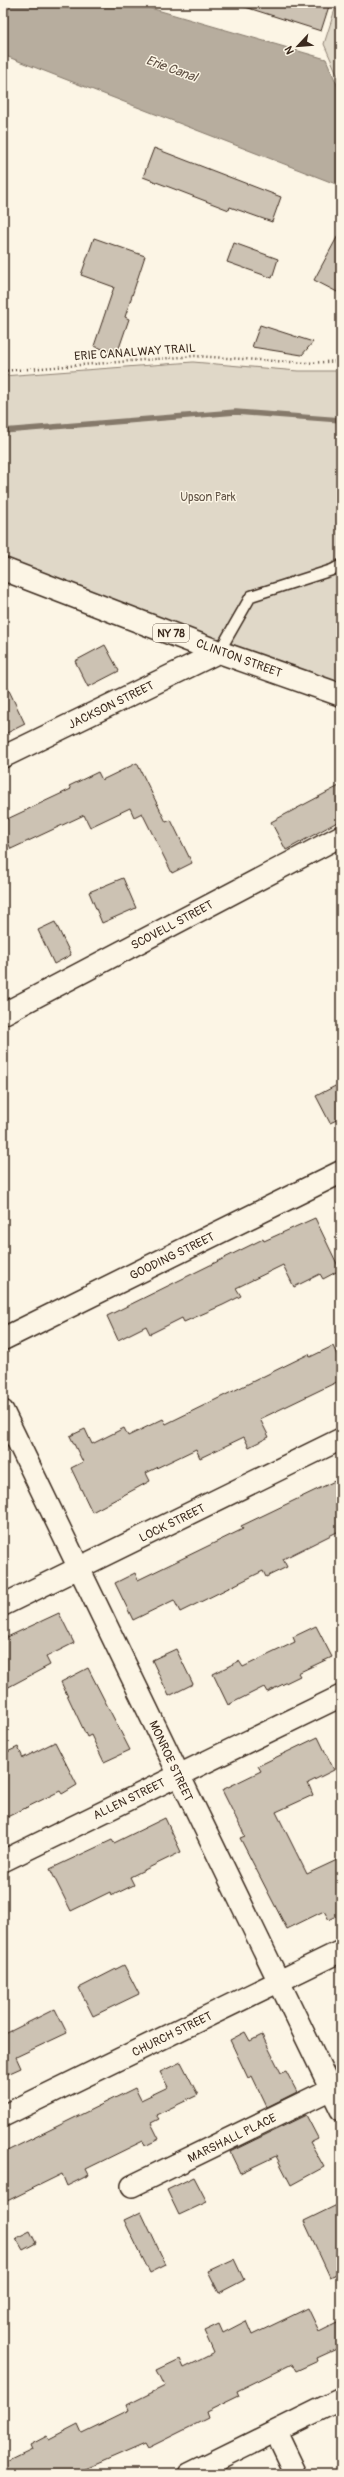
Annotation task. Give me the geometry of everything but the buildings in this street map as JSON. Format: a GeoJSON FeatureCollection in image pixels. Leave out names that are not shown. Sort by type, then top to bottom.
{"type":"FeatureCollection","features":[{"type":"Feature","properties":{"kind":"street","name":"CLINTON STREET"},"geometry":{"type":"LineString","coordinates":[[3,569],[219,652],[341,695]]}},
{"type":"Feature","properties":{"kind":"street","name":"JACKSON STREET"},"geometry":{"type":"LineString","coordinates":[[3,757],[219,652]]}},
{"type":"Feature","properties":{"kind":"street","name":"SCOVELL STREET"},"geometry":{"type":"LineString","coordinates":[[3,1014],[341,836]]}},
{"type":"Feature","properties":{"kind":"street","name":"GOODING STREET"},"geometry":{"type":"LineString","coordinates":[[3,1339],[341,1172]]}},
{"type":"Feature","properties":{"kind":"street","name":"MONROE STREET"},"geometry":{"type":"LineString","coordinates":[[3,1411],[80,1568],[277,1982],[341,2110]]}},
{"type":"Feature","properties":{"kind":"street","name":"LOCK STREET"},"geometry":{"type":"LineString","coordinates":[[3,1605],[341,1439]]}},
{"type":"Feature","properties":{"kind":"street","name":"ALLEN STREET"},"geometry":{"type":"LineString","coordinates":[[3,1861],[341,1696]]}},
{"type":"Feature","properties":{"kind":"street","name":"CHURCH STREET"},"geometry":{"type":"LineString","coordinates":[[3,2116],[341,1951]]}},
{"type":"Feature","properties":{"kind":"street","name":"MARSHALL PLACE"},"geometry":{"type":"LineString","coordinates":[[132,2186],[331,2089]]}},
{"type":"Feature","properties":{"kind":"street"},"geometry":{"type":"LineString","coordinates":[[189,2474],[341,2399]]}},
{"type":"Feature","properties":{"kind":"street"},"geometry":{"type":"LineString","coordinates":[[276,2432],[296,2474]]}},
{"type":"Feature","properties":{"kind":"lane"},"geometry":{"type":"LineString","coordinates":[[219,652],[251,596],[332,570],[341,565]]}},
{"type":"Feature","properties":{"kind":"path","name":"ERIE CANALWAY TRAIL"},"geometry":{"type":"LineString","coordinates":[[3,371],[194,356],[308,363],[341,361]]}},
{"type":"Feature","properties":{"kind":"green space"},"geometry":{"type":"Polygon","coordinates":[[[337,3],[341,3],[341,83],[324,44],[337,3]]]}},
{"type":"Feature","properties":{"kind":"green space","name":"Upson Park"},"geometry":{"type":"Polygon","coordinates":[[[193,362],[298,371],[341,371],[341,686],[3,565],[3,376],[193,362]]]}},
{"type":"Feature","properties":{"kind":"water","name":"Erie Canal"},"geometry":{"type":"Polygon","coordinates":[[[3,3],[133,3],[326,59],[341,94],[341,186],[3,55],[3,3]]]}},
{"type":"Feature","properties":{"kind":"waterway"},"geometry":{"type":"LineString","coordinates":[[3,431],[236,412],[341,420]]}}]}
